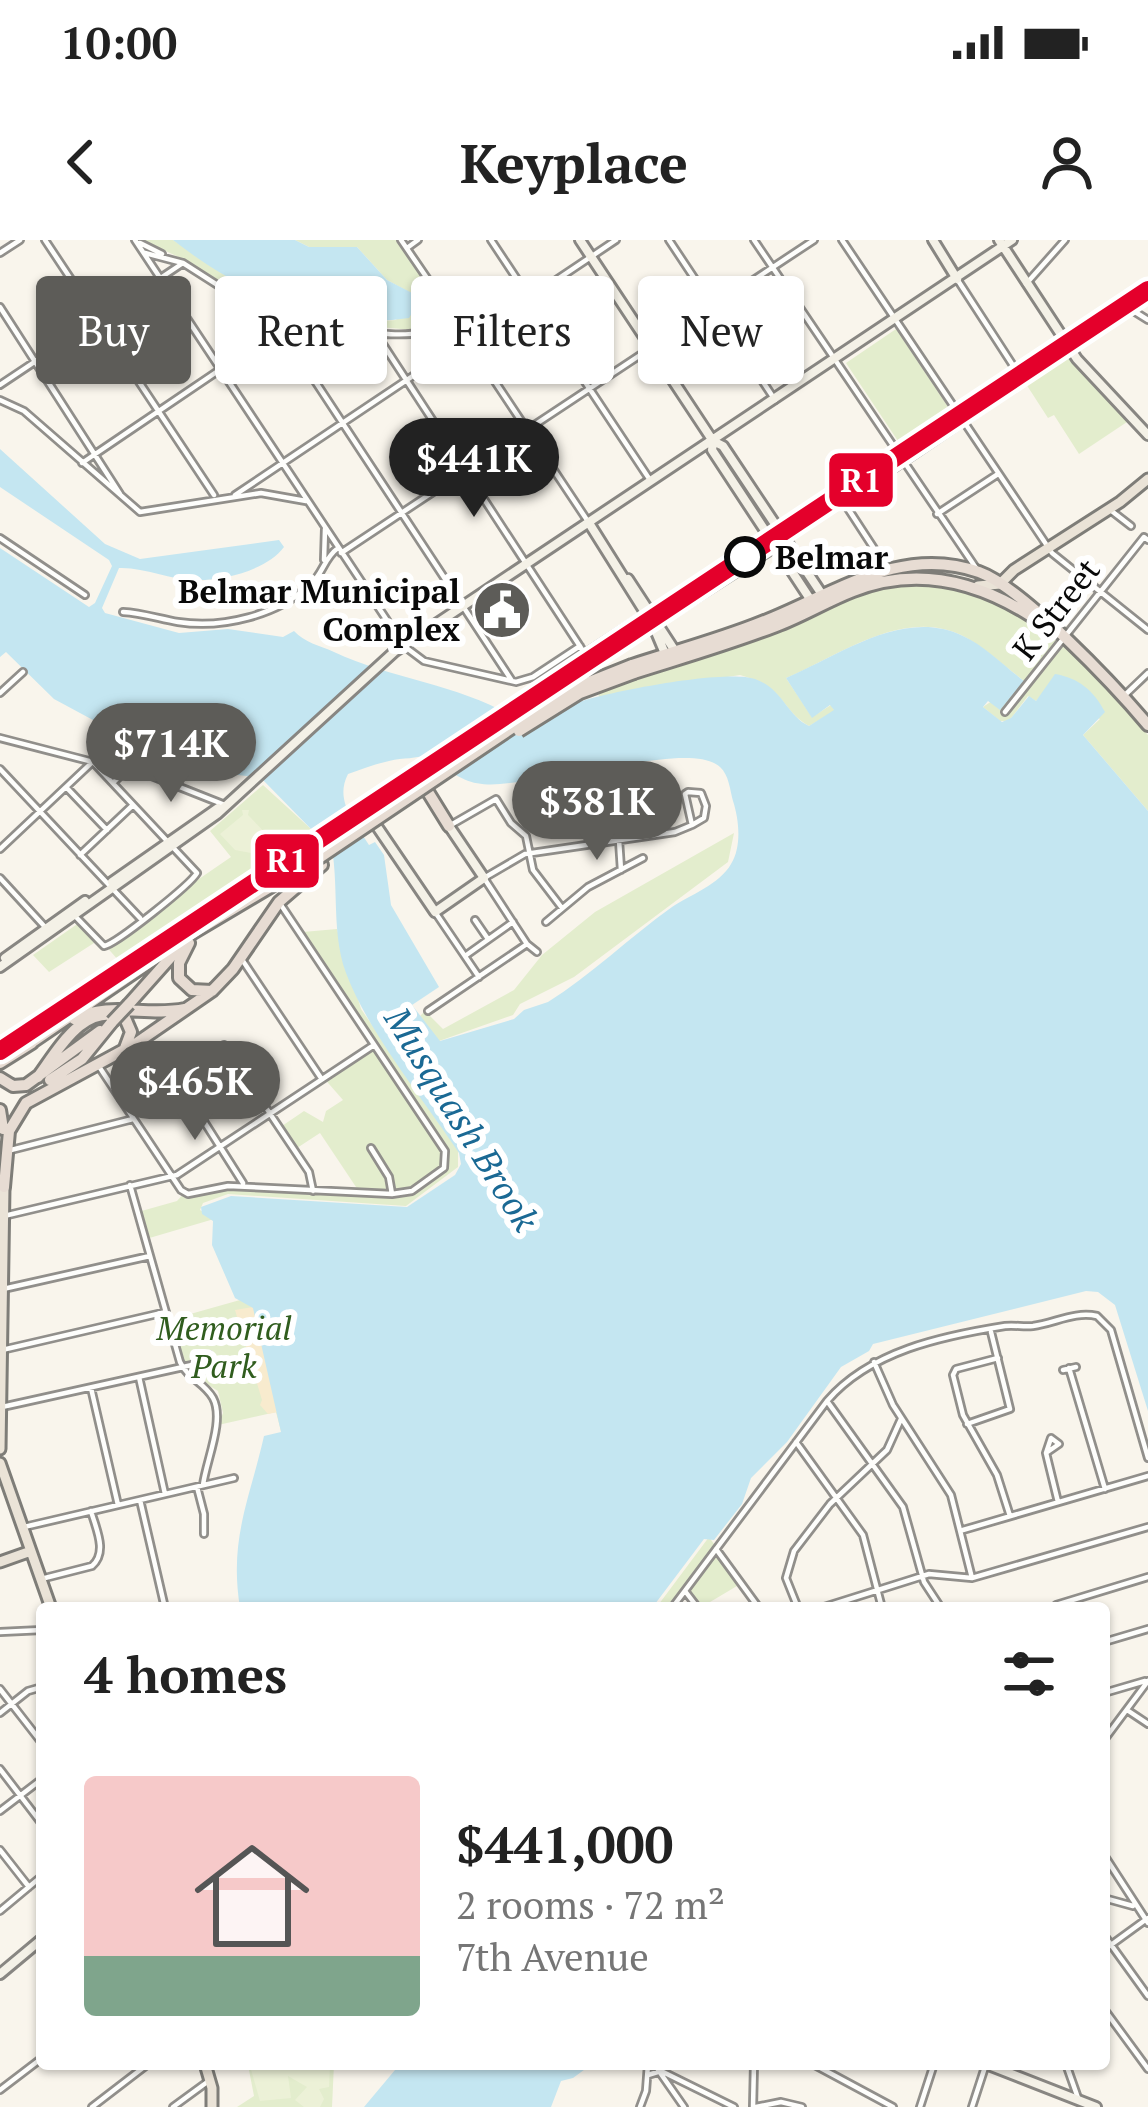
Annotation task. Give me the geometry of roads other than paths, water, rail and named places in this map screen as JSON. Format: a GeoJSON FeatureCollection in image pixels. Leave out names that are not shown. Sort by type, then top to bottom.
{"type":"FeatureCollection","features":[{"type":"Feature","properties":{"kind":"highway"},"geometry":{"type":"LineString","coordinates":[[958,567],[964,554]]}},
{"type":"Feature","properties":{"kind":"highway"},"geometry":{"type":"LineString","coordinates":[[223,916],[320,858],[567,691],[754,635],[819,601],[936,564],[981,573],[1000,584],[1148,724]]}},
{"type":"Feature","properties":{"kind":"highway"},"geometry":{"type":"LineString","coordinates":[[891,575],[973,585],[1058,634]]}},
{"type":"Feature","properties":{"kind":"highway"},"geometry":{"type":"LineString","coordinates":[[0,1063],[223,916],[378,828],[562,703],[633,669]]}},
{"type":"Feature","properties":{"kind":"highway"},"geometry":{"type":"LineString","coordinates":[[3,1156],[11,1124],[26,1102],[124,1050],[212,991],[279,902],[367,818],[421,788],[434,799],[449,826]]}},
{"type":"Feature","properties":{"kind":"highway"},"geometry":{"type":"LineString","coordinates":[[241,905],[258,908],[259,931]]}},
{"type":"Feature","properties":{"kind":"highway"},"geometry":{"type":"LineString","coordinates":[[199,931],[180,959],[179,978],[191,990],[212,991]]}},
{"type":"Feature","properties":{"kind":"highway"},"geometry":{"type":"LineString","coordinates":[[3,1129],[22,1097],[76,1064],[158,968],[199,931]]}},
{"type":"Feature","properties":{"kind":"highway"},"geometry":{"type":"LineString","coordinates":[[28,1045],[96,1010],[155,1014],[188,1008]]}},
{"type":"Feature","properties":{"kind":"highway"},"geometry":{"type":"LineString","coordinates":[[38,1077],[77,1027],[100,1015],[116,1014],[129,1024],[131,1036],[124,1050]]}},
{"type":"Feature","properties":{"kind":"highway"},"geometry":{"type":"LineString","coordinates":[[1,1079],[22,1086],[112,1022]]}},
{"type":"Feature","properties":{"kind":"highway"},"geometry":{"type":"LineString","coordinates":[[0,1110],[4,1187]]}},
{"type":"Feature","properties":{"kind":"main road"},"geometry":{"type":"LineString","coordinates":[[973,585],[1000,584],[1148,479]]}},
{"type":"Feature","properties":{"kind":"main road"},"geometry":{"type":"LineString","coordinates":[[981,573],[1014,570]]}},
{"type":"Feature","properties":{"kind":"main road"},"geometry":{"type":"LineString","coordinates":[[4,1187],[0,1445],[8,1481]]}},
{"type":"Feature","properties":{"kind":"main road"},"geometry":{"type":"LineString","coordinates":[[0,1462],[48,1602]]}},
{"type":"Feature","properties":{"kind":"main road"},"geometry":{"type":"LineString","coordinates":[[0,1562],[31,1550]]}},
{"type":"Feature","properties":{"kind":"main road"},"geometry":{"type":"LineString","coordinates":[[207,2070],[212,2107]]}},
{"type":"Feature","properties":{"kind":"street"},"geometry":{"type":"LineString","coordinates":[[0,253],[20,240]]}},
{"type":"Feature","properties":{"kind":"street"},"geometry":{"type":"LineString","coordinates":[[45,240],[69,276]]}},
{"type":"Feature","properties":{"kind":"street"},"geometry":{"type":"LineString","coordinates":[[135,240],[158,276]]}},
{"type":"Feature","properties":{"kind":"street"},"geometry":{"type":"LineString","coordinates":[[135,240],[215,282]]}},
{"type":"Feature","properties":{"kind":"street"},"geometry":{"type":"LineString","coordinates":[[401,240],[425,276]]}},
{"type":"Feature","properties":{"kind":"street"},"geometry":{"type":"LineString","coordinates":[[406,248],[418,240]]}},
{"type":"Feature","properties":{"kind":"street"},"geometry":{"type":"LineString","coordinates":[[491,240],[515,276]]}},
{"type":"Feature","properties":{"kind":"street"},"geometry":{"type":"LineString","coordinates":[[580,240],[638,329]]}},
{"type":"Feature","properties":{"kind":"street"},"geometry":{"type":"LineString","coordinates":[[562,276],[616,240]]}},
{"type":"Feature","properties":{"kind":"street"},"geometry":{"type":"LineString","coordinates":[[669,240],[693,276]]}},
{"type":"Feature","properties":{"kind":"street"},"geometry":{"type":"LineString","coordinates":[[754,240],[981,573]]}},
{"type":"Feature","properties":{"kind":"street"},"geometry":{"type":"LineString","coordinates":[[760,276],[814,240]]}},
{"type":"Feature","properties":{"kind":"street"},"geometry":{"type":"LineString","coordinates":[[842,240],[1048,548],[1148,630]]}},
{"type":"Feature","properties":{"kind":"street"},"geometry":{"type":"LineString","coordinates":[[933,240],[1016,370]]}},
{"type":"Feature","properties":{"kind":"street"},"geometry":{"type":"LineString","coordinates":[[0,964],[225,805],[382,661],[1012,240]]}},
{"type":"Feature","properties":{"kind":"street"},"geometry":{"type":"LineString","coordinates":[[1026,284],[1065,240]]}},
{"type":"Feature","properties":{"kind":"street"},"geometry":{"type":"LineString","coordinates":[[1001,244],[1071,349],[1148,435]]}},
{"type":"Feature","properties":{"kind":"street"},"geometry":{"type":"LineString","coordinates":[[142,252],[170,258]]}},
{"type":"Feature","properties":{"kind":"street"},"geometry":{"type":"LineString","coordinates":[[164,276],[183,263]]}},
{"type":"Feature","properties":{"kind":"street"},"geometry":{"type":"LineString","coordinates":[[0,307],[36,361],[0,386]]}},
{"type":"Feature","properties":{"kind":"street"},"geometry":{"type":"LineString","coordinates":[[1132,310],[1148,320]]}},
{"type":"Feature","properties":{"kind":"street"},"geometry":{"type":"LineString","coordinates":[[191,326],[215,362]]}},
{"type":"Feature","properties":{"kind":"street"},"geometry":{"type":"LineString","coordinates":[[767,534],[1064,337]]}},
{"type":"Feature","properties":{"kind":"street"},"geometry":{"type":"LineString","coordinates":[[592,666],[1071,349]]}},
{"type":"Feature","properties":{"kind":"street"},"geometry":{"type":"LineString","coordinates":[[387,351],[607,686]]}},
{"type":"Feature","properties":{"kind":"street"},"geometry":{"type":"LineString","coordinates":[[123,612],[190,623],[233,621],[283,603],[310,585],[340,551],[638,358]]}},
{"type":"Feature","properties":{"kind":"street"},"geometry":{"type":"LineString","coordinates":[[82,463],[215,373]]}},
{"type":"Feature","properties":{"kind":"street"},"geometry":{"type":"LineString","coordinates":[[235,495],[411,376]]}},
{"type":"Feature","properties":{"kind":"street"},"geometry":{"type":"LineString","coordinates":[[51,384],[125,500]]}},
{"type":"Feature","properties":{"kind":"street"},"geometry":{"type":"LineString","coordinates":[[140,384],[215,498]]}},
{"type":"Feature","properties":{"kind":"street"},"geometry":{"type":"LineString","coordinates":[[229,384],[404,646],[424,661],[526,680],[580,646]]}},
{"type":"Feature","properties":{"kind":"street"},"geometry":{"type":"LineString","coordinates":[[317,384],[512,681]]}},
{"type":"Feature","properties":{"kind":"street"},"geometry":{"type":"LineString","coordinates":[[497,384],[656,624],[672,657]]}},
{"type":"Feature","properties":{"kind":"street"},"geometry":{"type":"LineString","coordinates":[[587,384],[651,482]]}},
{"type":"Feature","properties":{"kind":"street"},"geometry":{"type":"LineString","coordinates":[[675,384],[778,526],[819,601]]}},
{"type":"Feature","properties":{"kind":"street"},"geometry":{"type":"LineString","coordinates":[[765,384],[775,400]]}},
{"type":"Feature","properties":{"kind":"street"},"geometry":{"type":"LineString","coordinates":[[0,400],[24,411],[125,500],[145,512],[235,495],[272,494],[306,501]]}},
{"type":"Feature","properties":{"kind":"street"},"geometry":{"type":"LineString","coordinates":[[713,441],[712,450],[748,506],[775,546],[792,559]]}},
{"type":"Feature","properties":{"kind":"street"},"geometry":{"type":"LineString","coordinates":[[938,514],[998,474]]}},
{"type":"Feature","properties":{"kind":"street"},"geometry":{"type":"LineString","coordinates":[[748,506],[758,499]]}},
{"type":"Feature","properties":{"kind":"street"},"geometry":{"type":"LineString","coordinates":[[845,502],[891,575]]}},
{"type":"Feature","properties":{"kind":"street"},"geometry":{"type":"LineString","coordinates":[[1109,509],[1131,526]]}},
{"type":"Feature","properties":{"kind":"street"},"geometry":{"type":"LineString","coordinates":[[323,565],[325,529]]}},
{"type":"Feature","properties":{"kind":"street"},"geometry":{"type":"LineString","coordinates":[[0,538],[85,595]]}},
{"type":"Feature","properties":{"kind":"street","name":"K Street"},"geometry":{"type":"LineString","coordinates":[[1005,712],[1058,634],[1146,538]]}},
{"type":"Feature","properties":{"kind":"street"},"geometry":{"type":"LineString","coordinates":[[622,574],[656,624]]}},
{"type":"Feature","properties":{"kind":"street"},"geometry":{"type":"LineString","coordinates":[[585,653],[645,614]]}},
{"type":"Feature","properties":{"kind":"street"},"geometry":{"type":"LineString","coordinates":[[0,693],[23,672]]}},
{"type":"Feature","properties":{"kind":"street"},"geometry":{"type":"LineString","coordinates":[[1124,697],[1148,674]]}},
{"type":"Feature","properties":{"kind":"street"},"geometry":{"type":"LineString","coordinates":[[0,849],[119,737]]}},
{"type":"Feature","properties":{"kind":"street"},"geometry":{"type":"LineString","coordinates":[[0,738],[93,762],[197,876],[141,919],[137,929],[105,947],[74,915]]}},
{"type":"Feature","properties":{"kind":"street"},"geometry":{"type":"LineString","coordinates":[[113,782],[129,767],[225,805]]}},
{"type":"Feature","properties":{"kind":"street"},"geometry":{"type":"LineString","coordinates":[[0,770],[141,919]]}},
{"type":"Feature","properties":{"kind":"street"},"geometry":{"type":"LineString","coordinates":[[66,787],[107,830]]}},
{"type":"Feature","properties":{"kind":"street"},"geometry":{"type":"LineString","coordinates":[[435,911],[530,853],[675,832],[692,825],[706,815],[699,792],[685,794],[692,825]]}},
{"type":"Feature","properties":{"kind":"street"},"geometry":{"type":"LineString","coordinates":[[621,870],[607,803],[615,797],[632,797]]}},
{"type":"Feature","properties":{"kind":"street"},"geometry":{"type":"LineString","coordinates":[[537,952],[526,944],[449,826],[496,799],[511,824],[526,836],[533,870],[562,908]]}},
{"type":"Feature","properties":{"kind":"street"},"geometry":{"type":"LineString","coordinates":[[80,855],[134,804]]}},
{"type":"Feature","properties":{"kind":"street"},"geometry":{"type":"LineString","coordinates":[[378,828],[479,977]]}},
{"type":"Feature","properties":{"kind":"street"},"geometry":{"type":"LineString","coordinates":[[546,922],[588,887],[643,858]]}},
{"type":"Feature","properties":{"kind":"street"},"geometry":{"type":"LineString","coordinates":[[0,878],[48,931]]}},
{"type":"Feature","properties":{"kind":"street"},"geometry":{"type":"LineString","coordinates":[[48,931],[109,887]]}},
{"type":"Feature","properties":{"kind":"street"},"geometry":{"type":"LineString","coordinates":[[99,1064],[181,1190],[190,1195],[245,1186],[392,1195],[412,1191],[447,1164],[445,1151],[279,902]]}},
{"type":"Feature","properties":{"kind":"street"},"geometry":{"type":"LineString","coordinates":[[475,920],[488,939]]}},
{"type":"Feature","properties":{"kind":"street"},"geometry":{"type":"LineString","coordinates":[[465,956],[513,922]]}},
{"type":"Feature","properties":{"kind":"street"},"geometry":{"type":"LineString","coordinates":[[428,1011],[526,944]]}},
{"type":"Feature","properties":{"kind":"street"},"geometry":{"type":"LineString","coordinates":[[241,958],[322,1079]]}},
{"type":"Feature","properties":{"kind":"street"},"geometry":{"type":"LineString","coordinates":[[224,1045],[308,1172],[314,1191]]}},
{"type":"Feature","properties":{"kind":"street"},"geometry":{"type":"LineString","coordinates":[[2,1217],[175,1176],[374,1045]]}},
{"type":"Feature","properties":{"kind":"street"},"geometry":{"type":"LineString","coordinates":[[179,1082],[245,1186]]}},
{"type":"Feature","properties":{"kind":"street"},"geometry":{"type":"LineString","coordinates":[[3,1156],[133,1119]]}},
{"type":"Feature","properties":{"kind":"street"},"geometry":{"type":"LineString","coordinates":[[371,1148],[389,1178],[392,1195]]}},
{"type":"Feature","properties":{"kind":"street"},"geometry":{"type":"LineString","coordinates":[[130,1185],[183,1368],[208,1391],[216,1406],[200,1486],[204,1534]]}},
{"type":"Feature","properties":{"kind":"street"},"geometry":{"type":"LineString","coordinates":[[2,1289],[150,1256]]}},
{"type":"Feature","properties":{"kind":"street"},"geometry":{"type":"LineString","coordinates":[[1,1346],[166,1312]]}},
{"type":"Feature","properties":{"kind":"street"},"geometry":{"type":"LineString","coordinates":[[677,1602],[827,1401],[851,1375],[874,1362],[990,1330],[1088,1313],[1105,1321],[1148,1457]]}},
{"type":"Feature","properties":{"kind":"street"},"geometry":{"type":"LineString","coordinates":[[967,1424],[1010,1409],[990,1330]]}},
{"type":"Feature","properties":{"kind":"street"},"geometry":{"type":"LineString","coordinates":[[998,1358],[952,1371],[967,1424],[998,1475],[1010,1516]]}},
{"type":"Feature","properties":{"kind":"street"},"geometry":{"type":"LineString","coordinates":[[874,1362],[901,1419],[945,1482],[963,1529],[972,1578]]}},
{"type":"Feature","properties":{"kind":"street"},"geometry":{"type":"LineString","coordinates":[[2,1406],[201,1363]]}},
{"type":"Feature","properties":{"kind":"street"},"geometry":{"type":"LineString","coordinates":[[1069,1368],[1105,1489]]}},
{"type":"Feature","properties":{"kind":"street"},"geometry":{"type":"LineString","coordinates":[[139,1377],[165,1494]]}},
{"type":"Feature","properties":{"kind":"street"},"geometry":{"type":"LineString","coordinates":[[91,1388],[118,1505]]}},
{"type":"Feature","properties":{"kind":"street"},"geometry":{"type":"LineString","coordinates":[[827,1401],[908,1518],[923,1576],[938,1602]]}},
{"type":"Feature","properties":{"kind":"street"},"geometry":{"type":"LineString","coordinates":[[796,1602],[787,1581],[788,1563],[804,1535],[892,1443],[901,1419]]}},
{"type":"Feature","properties":{"kind":"street"},"geometry":{"type":"LineString","coordinates":[[796,1442],[862,1535],[880,1602]]}},
{"type":"Feature","properties":{"kind":"street"},"geometry":{"type":"LineString","coordinates":[[1046,1453],[1058,1502]]}},
{"type":"Feature","properties":{"kind":"street"},"geometry":{"type":"LineString","coordinates":[[963,1529],[1148,1476]]}},
{"type":"Feature","properties":{"kind":"street"},"geometry":{"type":"LineString","coordinates":[[23,1527],[234,1478]]}},
{"type":"Feature","properties":{"kind":"street"},"geometry":{"type":"LineString","coordinates":[[140,1500],[164,1602]]}},
{"type":"Feature","properties":{"kind":"street"},"geometry":{"type":"LineString","coordinates":[[40,1579],[99,1560],[92,1511]]}},
{"type":"Feature","properties":{"kind":"street"},"geometry":{"type":"LineString","coordinates":[[840,1602],[923,1576],[942,1573],[972,1578],[1148,1527]]}},
{"type":"Feature","properties":{"kind":"street"},"geometry":{"type":"LineString","coordinates":[[716,1549],[755,1602]]}},
{"type":"Feature","properties":{"kind":"street"},"geometry":{"type":"LineString","coordinates":[[1072,1602],[1148,1577]]}},
{"type":"Feature","properties":{"kind":"street"},"geometry":{"type":"LineString","coordinates":[[685,1591],[693,1602]]}},
{"type":"Feature","properties":{"kind":"street"},"geometry":{"type":"LineString","coordinates":[[1052,1591],[1055,1602]]}},
{"type":"Feature","properties":{"kind":"street"},"geometry":{"type":"LineString","coordinates":[[1110,1640],[1148,1629]]}},
{"type":"Feature","properties":{"kind":"street"},"geometry":{"type":"LineString","coordinates":[[0,1632],[36,1630]]}},
{"type":"Feature","properties":{"kind":"street"},"geometry":{"type":"LineString","coordinates":[[1110,1691],[1148,1681]]}},
{"type":"Feature","properties":{"kind":"street"},"geometry":{"type":"LineString","coordinates":[[1110,1732],[1148,1681]]}},
{"type":"Feature","properties":{"kind":"street"},"geometry":{"type":"LineString","coordinates":[[0,1688],[36,1735]]}},
{"type":"Feature","properties":{"kind":"street"},"geometry":{"type":"LineString","coordinates":[[0,1713],[36,1690]]}},
{"type":"Feature","properties":{"kind":"street"},"geometry":{"type":"LineString","coordinates":[[1127,1710],[1148,1724]]}},
{"type":"Feature","properties":{"kind":"street"},"geometry":{"type":"LineString","coordinates":[[0,1769],[36,1816]]}},
{"type":"Feature","properties":{"kind":"street"},"geometry":{"type":"LineString","coordinates":[[0,1811],[36,1784]]}},
{"type":"Feature","properties":{"kind":"street"},"geometry":{"type":"LineString","coordinates":[[0,1850],[28,1887]]}},
{"type":"Feature","properties":{"kind":"street"},"geometry":{"type":"LineString","coordinates":[[1110,1865],[1147,1920],[1111,1945],[1148,1996]]}},
{"type":"Feature","properties":{"kind":"street"},"geometry":{"type":"LineString","coordinates":[[0,1911],[36,1881]]}},
{"type":"Feature","properties":{"kind":"street"},"geometry":{"type":"LineString","coordinates":[[1110,1900],[1136,1906]]}},
{"type":"Feature","properties":{"kind":"street"},"geometry":{"type":"LineString","coordinates":[[0,1974],[36,1945]]}},
{"type":"Feature","properties":{"kind":"street"},"geometry":{"type":"LineString","coordinates":[[1110,2017],[1148,2069]]}},
{"type":"Feature","properties":{"kind":"street"},"geometry":{"type":"LineString","coordinates":[[0,2090],[36,2063]]}},
{"type":"Feature","properties":{"kind":"street"},"geometry":{"type":"LineString","coordinates":[[92,2107],[140,2070]]}},
{"type":"Feature","properties":{"kind":"street"},"geometry":{"type":"LineString","coordinates":[[640,2107],[649,2070]]}},
{"type":"Feature","properties":{"kind":"street"},"geometry":{"type":"LineString","coordinates":[[658,2070],[734,2107]]}},
{"type":"Feature","properties":{"kind":"street"},"geometry":{"type":"LineString","coordinates":[[754,2070],[755,2107],[782,2102],[802,2107]]}},
{"type":"Feature","properties":{"kind":"street"},"geometry":{"type":"LineString","coordinates":[[823,2070],[893,2107]]}},
{"type":"Feature","properties":{"kind":"street"},"geometry":{"type":"LineString","coordinates":[[920,2107],[932,2070]]}},
{"type":"Feature","properties":{"kind":"street"},"geometry":{"type":"LineString","coordinates":[[972,2107],[984,2070]]}},
{"type":"Feature","properties":{"kind":"street"},"geometry":{"type":"LineString","coordinates":[[1002,2070],[1096,2107]]}},
{"type":"Feature","properties":{"kind":"street"},"geometry":{"type":"LineString","coordinates":[[1068,2070],[1078,2098]]}},
{"type":"Feature","properties":{"kind":"street"},"geometry":{"type":"LineString","coordinates":[[648,2075],[661,2072]]}},
{"type":"Feature","properties":{"kind":"street"},"geometry":{"type":"LineString","coordinates":[[661,2072],[684,2107]]}},
{"type":"Feature","properties":{"kind":"street"},"geometry":{"type":"LineString","coordinates":[[173,2107],[210,2080]]}},
{"type":"Feature","properties":{"kind":"water"},"geometry":{"type":"Polygon","coordinates":[[[173,240],[295,240],[309,247],[357,247],[383,276],[226,276],[173,240]]]}},
{"type":"Feature","properties":{"kind":"water"},"geometry":{"type":"Polygon","coordinates":[[[387,280],[411,292],[409,318],[387,320],[387,280]]]}},
{"type":"Feature","properties":{"kind":"water","name":"Musquash Brook"},"geometry":{"type":"Polygon","coordinates":[[[0,449],[105,544],[140,559],[279,540],[284,547],[256,568],[206,580],[119,568],[102,608],[105,613],[179,633],[228,629],[283,637],[294,631],[359,662],[487,703],[531,730],[567,707],[595,697],[720,677],[764,683],[809,726],[834,710],[830,705],[812,718],[786,678],[872,638],[917,627],[963,636],[1024,681],[1000,710],[988,701],[983,707],[1002,722],[1029,696],[1036,701],[1055,674],[1085,687],[1105,712],[1083,735],[1148,811],[1148,1411],[1115,1305],[1098,1292],[1086,1291],[873,1344],[841,1367],[787,1442],[751,1478],[742,1504],[714,1540],[704,1539],[657,1602],[239,1602],[237,1561],[242,1521],[264,1436],[281,1432],[253,1308],[235,1298],[212,1245],[213,1221],[202,1214],[201,1207],[231,1196],[407,1207],[455,1175],[461,1164],[459,1153],[382,1042],[346,973],[327,827],[320,825],[313,831],[261,778],[199,770],[156,754],[54,699],[6,652],[0,657],[0,548],[89,607],[112,566],[0,487],[0,449]],[[430,753],[348,774],[343,793],[369,845],[375,842],[384,855],[391,905],[439,987],[412,1005],[440,1041],[514,1019],[548,1002],[672,907],[720,877],[734,857],[738,824],[729,783],[720,767],[708,761],[672,759],[576,775],[586,832],[538,835],[536,827],[530,828],[525,781],[473,782],[452,773],[430,753]]]}},
{"type":"Feature","properties":{"kind":"water"},"geometry":{"type":"Polygon","coordinates":[[[395,2070],[584,2070],[561,2081],[551,2107],[364,2107],[395,2070]]]}},
{"type":"Feature","properties":{"kind":"railway"},"geometry":{"type":"LineString","coordinates":[[968,413],[1056,351]]}},
{"type":"Feature","properties":{"kind":"place","name":"Belmar"},"geometry":{"type":"Point","coordinates":[745,557]}},
{"type":"Feature","properties":{"kind":"place","name":"Belmar Municipal Complex"},"geometry":{"type":"Point","coordinates":[502,610]}},
{"type":"Feature","properties":{"kind":"park label","name":"Memorial Park"},"geometry":{"type":"Point","coordinates":[224,1347]}}]}
